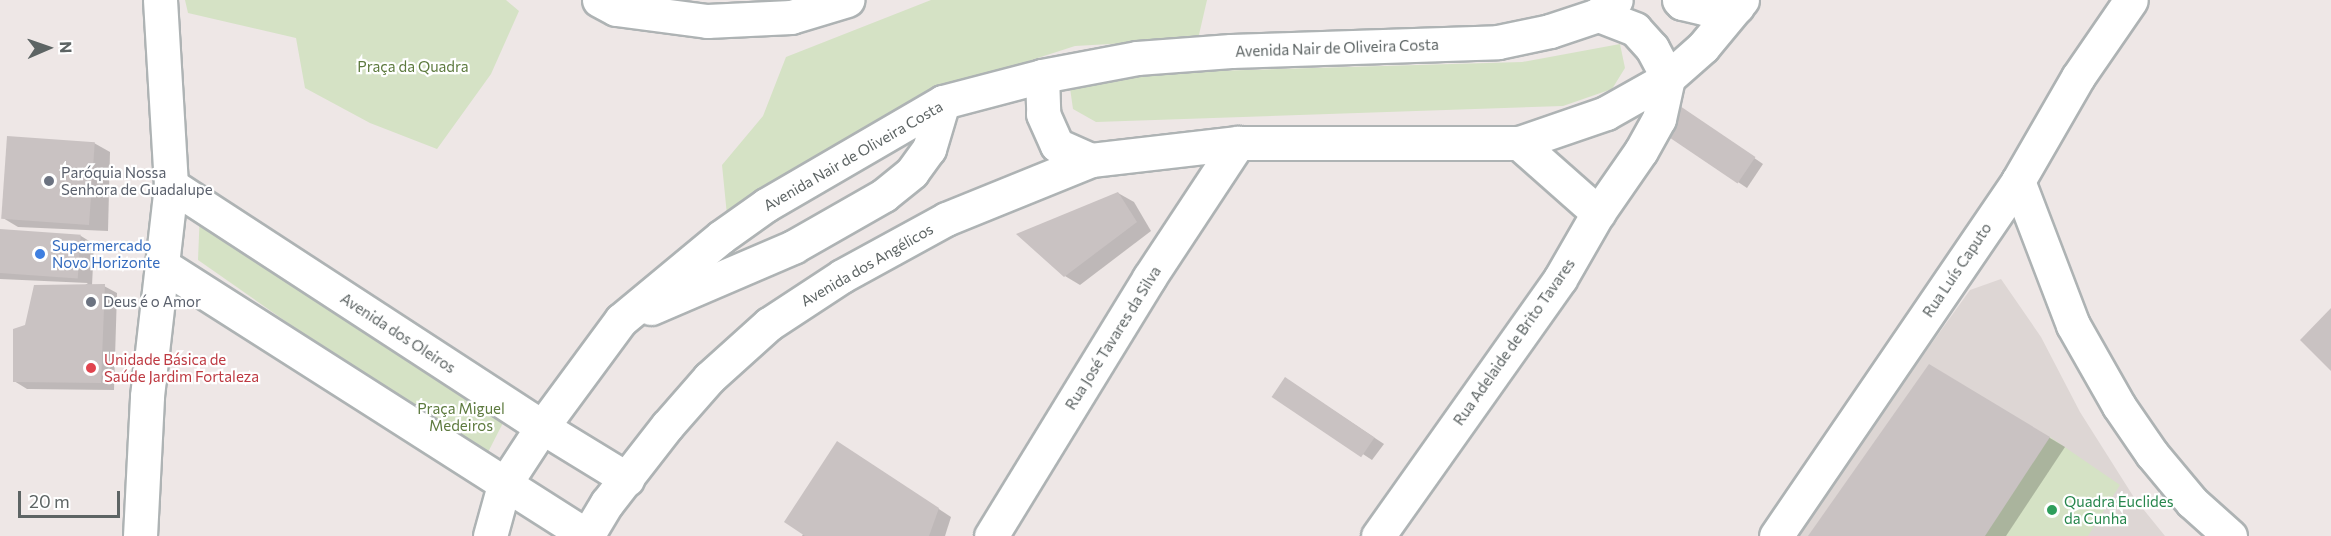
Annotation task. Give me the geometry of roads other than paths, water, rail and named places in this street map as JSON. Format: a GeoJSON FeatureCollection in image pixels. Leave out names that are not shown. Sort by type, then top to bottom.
{"type":"FeatureCollection","features":[{"type":"Feature","properties":{"kind":"street"},"geometry":{"type":"LineString","coordinates":[[140,536],[147,396],[171,185],[160,0]]}},
{"type":"Feature","properties":{"kind":"street"},"geometry":{"type":"LineString","coordinates":[[599,0],[616,9],[707,21],[791,17],[847,0]]}},
{"type":"Feature","properties":{"kind":"street"},"geometry":{"type":"LineString","coordinates":[[1679,0],[1682,3],[1704,8],[1739,4]]}},
{"type":"Feature","properties":{"kind":"street","name":"Rua Luís Caputo"},"geometry":{"type":"LineString","coordinates":[[1776,536],[2018,181],[2078,77],[2131,0]]}},
{"type":"Feature","properties":{"kind":"street"},"geometry":{"type":"LineString","coordinates":[[1238,143],[1519,143],[1606,112],[1668,78],[1703,47],[1739,4]]}},
{"type":"Feature","properties":{"kind":"street"},"geometry":{"type":"LineString","coordinates":[[1607,7],[1635,29],[1652,48],[1668,78]]}},
{"type":"Feature","properties":{"kind":"street","name":"Avenida Nair de Oliveira Costa"},"geometry":{"type":"LineString","coordinates":[[490,536],[504,485],[542,427],[621,321],[720,237],[766,206],[943,102],[1042,76],[1137,58],[1207,53],[1498,42],[1551,31],[1607,7]]}},
{"type":"Feature","properties":{"kind":"street"},"geometry":{"type":"LineString","coordinates":[[1042,76],[1043,114],[1057,145],[1091,160]]}},
{"type":"Feature","properties":{"kind":"street","name":"Rua Adelaide de Brito Tavares"},"geometry":{"type":"LineString","coordinates":[[1378,536],[1560,279],[1598,213],[1641,151],[1659,119],[1668,78]]}},
{"type":"Feature","properties":{"kind":"street"},"geometry":{"type":"LineString","coordinates":[[621,321],[793,247],[884,195],[912,172],[929,149],[943,102]]}},
{"type":"Feature","properties":{"kind":"street","name":"Avenida dos Angélicos"},"geometry":{"type":"LineString","coordinates":[[587,536],[607,503],[667,426],[709,378],[769,324],[842,276],[946,219],[1091,160],[1238,143]]}},
{"type":"Feature","properties":{"kind":"street","name":"Rua José Tavares da Silva"},"geometry":{"type":"LineString","coordinates":[[991,536],[1149,278],[1238,143]]}},
{"type":"Feature","properties":{"kind":"street"},"geometry":{"type":"LineString","coordinates":[[1519,143],[1598,213]]}},
{"type":"Feature","properties":{"kind":"street"},"geometry":{"type":"LineString","coordinates":[[2018,181],[2073,325],[2119,406],[2152,454],[2192,502],[2230,536]]}},
{"type":"Feature","properties":{"kind":"street","name":"Avenida dos Oleiros"},"geometry":{"type":"LineString","coordinates":[[171,185],[542,427],[627,479]]}},
{"type":"Feature","properties":{"kind":"street"},"geometry":{"type":"LineString","coordinates":[[162,265],[587,536]]}},
{"type":"Feature","properties":{"kind":"place","name":"Paróquia Nossa Senhora de Guadalupe"},"geometry":{"type":"Point","coordinates":[49,181]}},
{"type":"Feature","properties":{"kind":"place","name":"Supermercado Novo Horizonte"},"geometry":{"type":"Point","coordinates":[40,254]}},
{"type":"Feature","properties":{"kind":"place","name":"Deus é o Amor"},"geometry":{"type":"Point","coordinates":[91,302]}},
{"type":"Feature","properties":{"kind":"place","name":"Unidade Básica de Saúde Jardim Fortaleza"},"geometry":{"type":"Point","coordinates":[91,368]}},
{"type":"Feature","properties":{"kind":"place","name":"Quadra Euclides da Cunha"},"geometry":{"type":"Point","coordinates":[2052,510]}},
{"type":"Feature","properties":{"kind":"park label","name":"Praça da Quadra"},"geometry":{"type":"Point","coordinates":[413,67]}},
{"type":"Feature","properties":{"kind":"park label","name":"Praça Miguel Medeiros"},"geometry":{"type":"Point","coordinates":[461,416]}}]}
